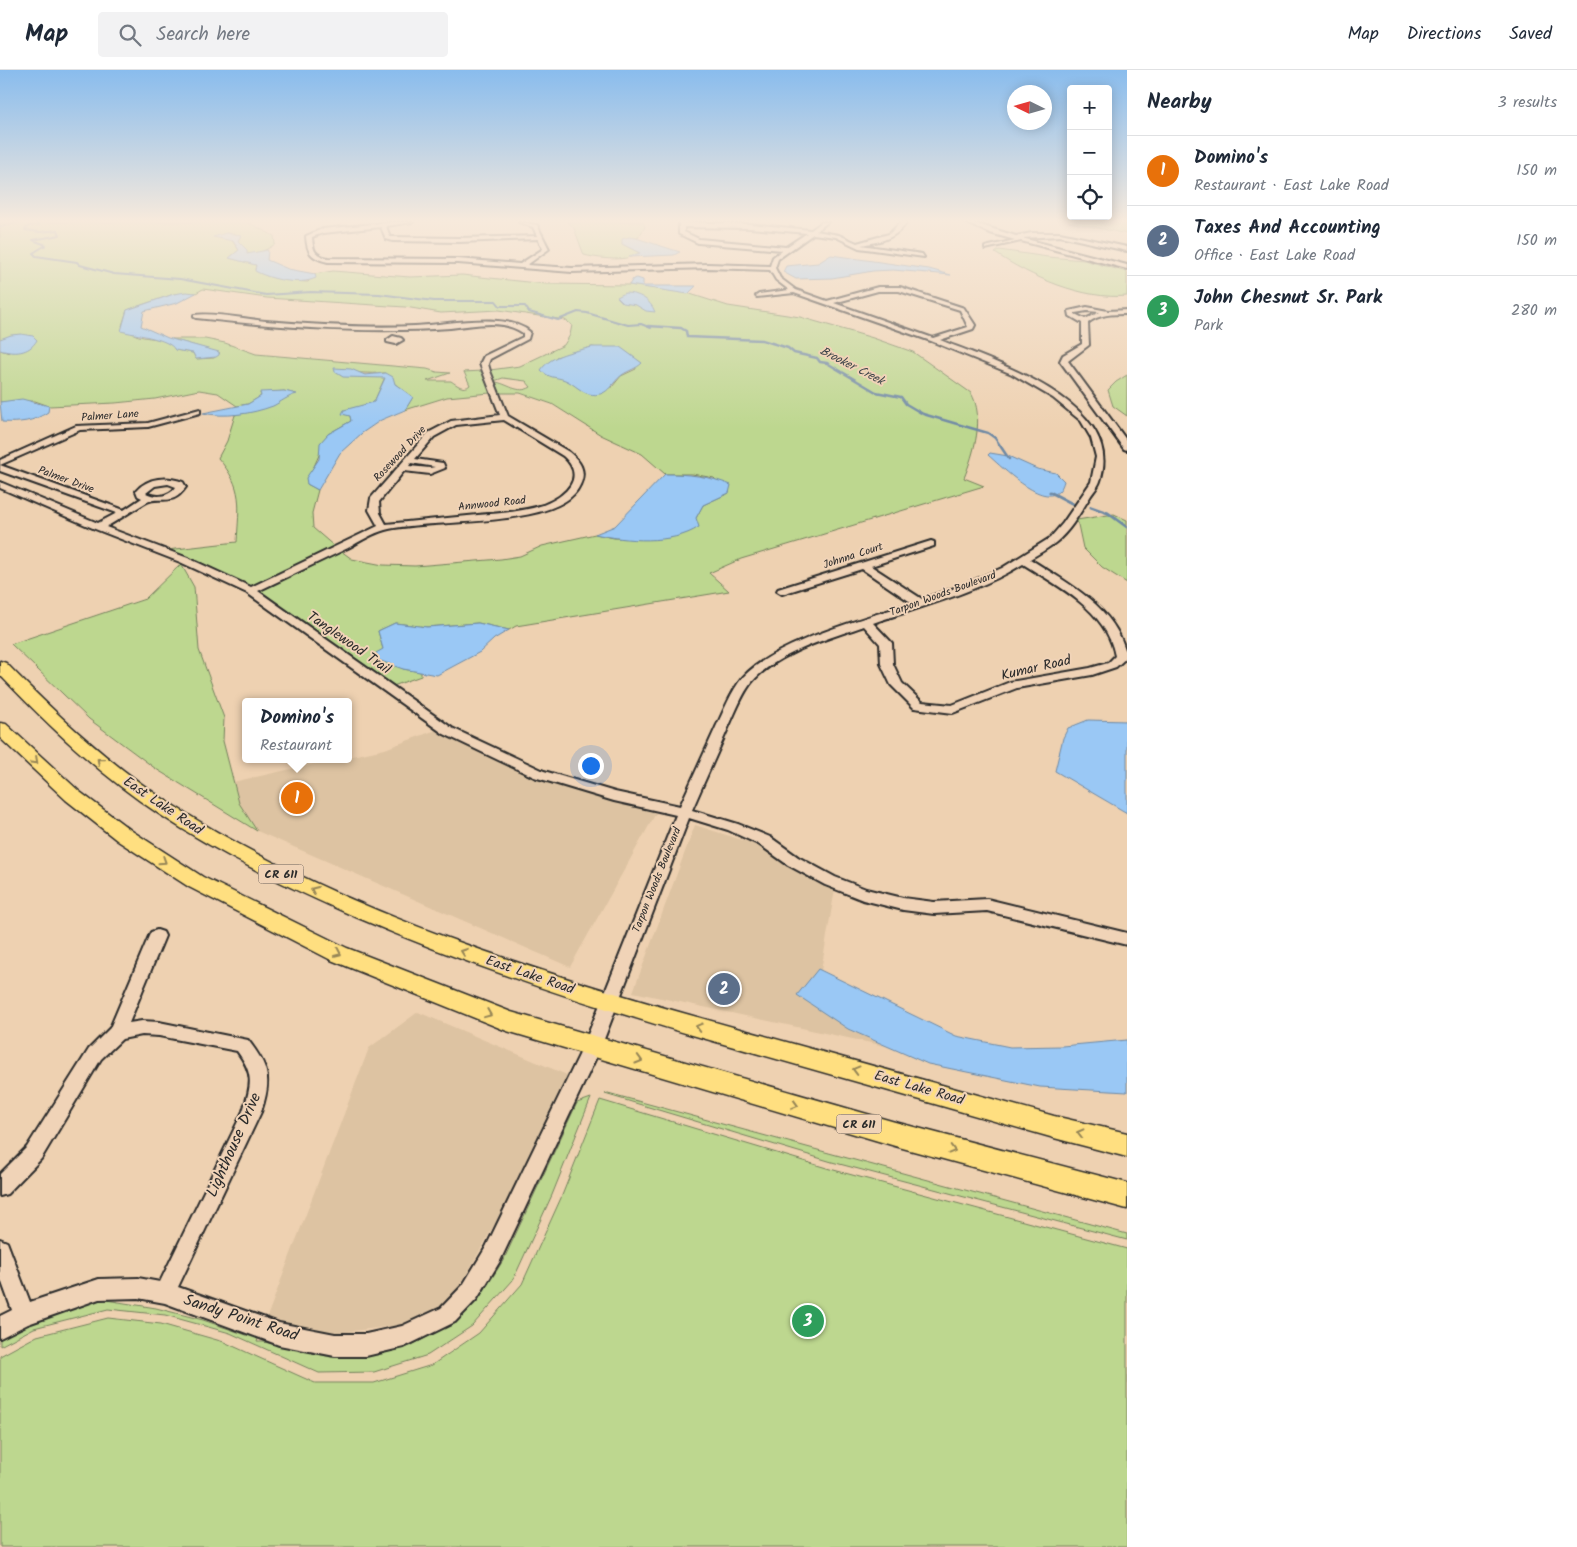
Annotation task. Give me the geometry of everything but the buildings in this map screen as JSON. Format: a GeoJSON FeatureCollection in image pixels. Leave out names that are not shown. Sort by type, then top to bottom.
{"type":"FeatureCollection","features":[{"type":"Feature","properties":{"kind":"main road","name":"East Lake Road"},"geometry":{"type":"LineString","coordinates":[[0,666],[50,717],[115,773],[165,809],[234,852],[318,892],[428,939],[523,974],[609,1002],[1054,1127],[1127,1145]]}},
{"type":"Feature","properties":{"kind":"main road","name":"CR 611"},"geometry":{"type":"LineString","coordinates":[[0,728],[73,796],[125,836],[196,882],[340,954],[507,1021],[904,1136],[1127,1196]]}},
{"type":"Feature","properties":{"kind":"street"},"geometry":{"type":"LineString","coordinates":[[759,296],[794,291]]}},
{"type":"Feature","properties":{"kind":"street","name":"Tarpon Woods Boulevard"},"geometry":{"type":"LineString","coordinates":[[592,1047],[684,812],[735,700],[747,680],[760,668],[781,655],[820,638],[964,588],[1024,560],[1054,540],[1085,500],[1095,482],[1100,457],[1095,438],[1084,420],[1042,386],[1015,372],[933,340],[794,291]]}},
{"type":"Feature","properties":{"kind":"street"},"geometry":{"type":"LineString","coordinates":[[826,303],[875,291]]}},
{"type":"Feature","properties":{"kind":"street"},"geometry":{"type":"LineString","coordinates":[[910,291],[962,309],[972,325],[972,328],[933,340]]}},
{"type":"Feature","properties":{"kind":"street"},"geometry":{"type":"LineString","coordinates":[[1085,322],[1072,315],[1072,311],[1087,309],[1127,312]]}},
{"type":"Feature","properties":{"kind":"street"},"geometry":{"type":"LineString","coordinates":[[1085,322],[1093,316],[1115,312]]}},
{"type":"Feature","properties":{"kind":"street"},"geometry":{"type":"LineString","coordinates":[[196,316],[396,334],[501,323],[522,328],[527,332],[526,338],[494,353],[487,358],[484,364],[504,417]]}},
{"type":"Feature","properties":{"kind":"street"},"geometry":{"type":"LineString","coordinates":[[1085,322],[1086,345],[1066,357],[1064,361],[1127,447]]}},
{"type":"Feature","properties":{"kind":"street"},"geometry":{"type":"LineString","coordinates":[[295,334],[304,327]]}},
{"type":"Feature","properties":{"kind":"street","name":"Palmer Lane"},"geometry":{"type":"LineString","coordinates":[[0,463],[79,428],[148,425],[196,411]]}},
{"type":"Feature","properties":{"kind":"street","name":"Rosewood Drive"},"geometry":{"type":"LineString","coordinates":[[383,527],[374,512],[373,504],[381,490],[431,435],[444,427],[471,420],[504,417]]}},
{"type":"Feature","properties":{"kind":"street","name":"Annwood Road"},"geometry":{"type":"LineString","coordinates":[[251,591],[383,527],[527,512],[546,507],[564,497],[575,487],[579,477],[578,468],[574,461],[504,417]]}},
{"type":"Feature","properties":{"kind":"street"},"geometry":{"type":"LineString","coordinates":[[401,468],[430,471],[441,468],[440,465],[408,460]]}},
{"type":"Feature","properties":{"kind":"street","name":"Palmer Drive"},"geometry":{"type":"LineString","coordinates":[[0,468],[60,491],[125,512]]}},
{"type":"Feature","properties":{"kind":"street","name":"Tanglewood Trail"},"geometry":{"type":"LineString","coordinates":[[0,485],[98,527],[184,560],[251,591],[448,731],[539,774],[614,796],[684,812],[733,828],[764,841],[793,861],[830,881],[863,894],[903,904],[934,908],[987,905],[1127,939]]}},
{"type":"Feature","properties":{"kind":"street"},"geometry":{"type":"LineString","coordinates":[[98,527],[148,498]]}},
{"type":"Feature","properties":{"kind":"street","name":"Johnna Court"},"geometry":{"type":"LineString","coordinates":[[782,591],[931,544]]}},
{"type":"Feature","properties":{"kind":"street","name":"Kumar Road"},"geometry":{"type":"LineString","coordinates":[[866,622],[886,643],[886,664],[897,685],[918,705],[952,709],[1014,685],[1092,671],[1112,665],[1121,657],[1121,646],[1109,624],[1087,603],[1024,560]]}},
{"type":"Feature","properties":{"kind":"street"},"geometry":{"type":"LineString","coordinates":[[864,566],[920,604]]}},
{"type":"Feature","properties":{"kind":"street"},"geometry":{"type":"LineString","coordinates":[[0,1187],[34,1153],[95,1054],[117,1033],[157,936]]}},
{"type":"Feature","properties":{"kind":"street","name":"Lighthouse Drive"},"geometry":{"type":"LineString","coordinates":[[117,1033],[142,1028],[159,1029],[242,1045],[255,1062],[261,1086],[252,1112],[165,1293]]}},
{"type":"Feature","properties":{"kind":"street","name":"Sandy Point Road"},"geometry":{"type":"LineString","coordinates":[[0,1327],[24,1315],[99,1289],[138,1288],[165,1293],[279,1334],[335,1345],[366,1345],[404,1336],[448,1315],[470,1292],[494,1254],[592,1047]]}},
{"type":"Feature","properties":{"kind":"street"},"geometry":{"type":"LineString","coordinates":[[0,1249],[24,1315]]}},
{"type":"Feature","properties":{"kind":"shaded area"},"geometry":{"type":"Polygon","coordinates":[[[436,730],[534,777],[656,813],[570,967],[257,831],[239,803],[233,782],[318,763],[352,763],[352,756],[385,749],[436,730]]]}},
{"type":"Feature","properties":{"kind":"shaded area"},"geometry":{"type":"Polygon","coordinates":[[[695,825],[761,846],[788,864],[835,889],[821,971],[818,969],[848,1029],[885,1046],[633,992],[695,825]]]}},
{"type":"Feature","properties":{"kind":"shaded area"},"geometry":{"type":"Polygon","coordinates":[[[418,1012],[567,1075],[498,1218],[460,1286],[440,1306],[401,1325],[338,1333],[267,1317],[369,1048],[418,1012]]]}},
{"type":"Feature","properties":{"kind":"green space"},"geometry":{"type":"Polygon","coordinates":[[[0,291],[200,291],[196,293],[174,294],[127,310],[122,326],[141,337],[168,342],[175,350],[193,353],[196,359],[214,358],[220,353],[172,339],[205,339],[225,343],[256,354],[427,369],[450,373],[427,381],[451,381],[463,387],[470,385],[464,372],[482,371],[490,393],[447,397],[405,410],[413,397],[395,384],[386,373],[335,372],[385,377],[374,402],[362,406],[350,416],[351,421],[328,434],[307,484],[318,490],[312,513],[313,528],[335,547],[252,587],[167,550],[237,542],[239,507],[236,488],[218,458],[227,441],[235,415],[274,405],[296,394],[284,391],[260,393],[261,396],[248,404],[237,406],[218,393],[199,390],[155,399],[115,403],[49,406],[35,401],[0,402],[0,350],[9,353],[2,339],[0,339],[0,291]]]}},
{"type":"Feature","properties":{"kind":"green space"},"geometry":{"type":"Polygon","coordinates":[[[217,291],[672,291],[687,293],[728,306],[800,317],[873,338],[913,352],[971,393],[975,403],[978,424],[971,458],[964,478],[984,486],[741,559],[709,573],[729,591],[516,626],[509,630],[478,623],[427,627],[395,623],[378,631],[383,649],[403,669],[421,672],[421,676],[393,686],[259,591],[341,551],[352,559],[383,565],[415,566],[520,556],[542,546],[595,534],[614,538],[661,538],[696,518],[703,505],[729,493],[714,478],[692,474],[665,474],[642,454],[601,435],[552,404],[520,393],[499,393],[495,382],[522,390],[531,387],[526,381],[503,378],[494,381],[490,370],[520,366],[564,345],[570,335],[572,325],[565,320],[499,310],[441,313],[405,307],[267,298],[217,291]],[[592,347],[556,357],[564,379],[576,385],[612,387],[621,376],[636,369],[633,357],[626,352],[592,347]]]}},
{"type":"Feature","properties":{"kind":"green space"},"geometry":{"type":"Polygon","coordinates":[[[1079,291],[1127,291],[1127,296],[1093,294],[1079,291]]]}},
{"type":"Feature","properties":{"kind":"green space"},"geometry":{"type":"Polygon","coordinates":[[[1127,375],[1127,416],[1113,406],[1108,390],[1127,375]]]}},
{"type":"Feature","properties":{"kind":"green space"},"geometry":{"type":"Polygon","coordinates":[[[1114,514],[1127,520],[1127,583],[1102,567],[1083,548],[1077,520],[1114,514]]]}},
{"type":"Feature","properties":{"kind":"green space"},"geometry":{"type":"Polygon","coordinates":[[[181,564],[194,587],[199,650],[224,718],[223,741],[239,803],[257,831],[156,769],[89,719],[11,644],[145,599],[181,564]]]}},
{"type":"Feature","properties":{"kind":"green space"},"geometry":{"type":"Polygon","coordinates":[[[608,1093],[1127,1234],[1127,1240],[832,1162],[605,1094],[608,1093]]]}},
{"type":"Feature","properties":{"kind":"green space"},"geometry":{"type":"Polygon","coordinates":[[[591,1098],[552,1195],[513,1280],[472,1326],[428,1355],[374,1372],[319,1373],[230,1333],[165,1315],[108,1309],[34,1328],[0,1346],[0,1338],[26,1325],[99,1300],[106,1300],[156,1308],[203,1320],[258,1339],[257,1342],[331,1357],[365,1357],[410,1346],[456,1322],[480,1297],[504,1259],[577,1103],[591,1098]]]}},
{"type":"Feature","properties":{"kind":"green space"},"geometry":{"type":"Polygon","coordinates":[[[600,1100],[830,1169],[1127,1249],[1127,1547],[0,1547],[0,1356],[37,1336],[108,1318],[161,1324],[224,1342],[315,1383],[374,1383],[432,1365],[479,1333],[522,1284],[561,1198],[600,1100]]]}},
{"type":"Feature","properties":{"kind":"water"},"geometry":{"type":"Polygon","coordinates":[[[668,291],[691,291],[688,294],[668,291]]]}},
{"type":"Feature","properties":{"kind":"water"},"geometry":{"type":"Polygon","coordinates":[[[196,293],[177,303],[144,311],[141,326],[168,338],[219,352],[219,355],[216,357],[196,359],[193,353],[175,350],[172,346],[159,340],[121,331],[127,310],[174,294],[196,293]]]}},
{"type":"Feature","properties":{"kind":"water"},"geometry":{"type":"Polygon","coordinates":[[[625,293],[634,294],[647,300],[655,312],[646,311],[636,305],[623,303],[617,297],[625,293]]]}},
{"type":"Feature","properties":{"kind":"water"},"geometry":{"type":"Polygon","coordinates":[[[21,334],[33,336],[37,340],[30,348],[21,352],[0,350],[0,339],[21,334]]]}},
{"type":"Feature","properties":{"kind":"water"},"geometry":{"type":"Polygon","coordinates":[[[592,347],[620,347],[642,363],[618,378],[605,392],[595,395],[586,393],[568,381],[550,376],[541,370],[557,357],[592,347]]]}},
{"type":"Feature","properties":{"kind":"water"},"geometry":{"type":"Polygon","coordinates":[[[334,368],[351,369],[365,375],[386,373],[393,377],[395,384],[413,397],[405,410],[381,420],[362,433],[340,453],[318,490],[307,484],[306,478],[319,459],[320,443],[328,434],[351,421],[350,416],[342,414],[344,410],[374,402],[385,378],[343,377],[335,372],[334,368]]]}},
{"type":"Feature","properties":{"kind":"water"},"geometry":{"type":"Polygon","coordinates":[[[284,391],[297,394],[273,406],[247,413],[220,415],[203,413],[248,404],[261,396],[260,392],[284,391]]]}},
{"type":"Feature","properties":{"kind":"water"},"geometry":{"type":"Polygon","coordinates":[[[22,399],[49,406],[48,412],[26,421],[2,422],[0,402],[22,399]]]}},
{"type":"Feature","properties":{"kind":"water"},"geometry":{"type":"Polygon","coordinates":[[[990,453],[1008,456],[1037,469],[1056,473],[1064,481],[1058,492],[1050,495],[1039,493],[1016,479],[988,455],[990,453]]]}},
{"type":"Feature","properties":{"kind":"water"},"geometry":{"type":"Polygon","coordinates":[[[665,474],[699,476],[731,485],[729,493],[703,505],[696,518],[699,527],[688,533],[676,537],[648,540],[634,540],[595,534],[615,526],[665,474]]]}},
{"type":"Feature","properties":{"kind":"water"},"geometry":{"type":"Polygon","coordinates":[[[395,623],[427,627],[478,623],[509,630],[494,639],[480,652],[437,675],[403,669],[378,660],[376,653],[383,649],[378,631],[395,623]]]}},
{"type":"Feature","properties":{"kind":"water"},"geometry":{"type":"Polygon","coordinates":[[[1088,720],[1127,721],[1127,813],[1055,771],[1063,738],[1068,728],[1088,720]]]}},
{"type":"Feature","properties":{"kind":"water"},"geometry":{"type":"Polygon","coordinates":[[[818,969],[956,1036],[1010,1047],[1062,1046],[1127,1040],[1127,1092],[1040,1087],[928,1064],[848,1029],[797,995],[818,969]]]}},
{"type":"Feature","properties":{"kind":"waterway","name":"Brooker Creek"},"geometry":{"type":"LineString","coordinates":[[244,291],[266,295],[311,292],[379,294],[434,301],[496,301],[500,306],[525,306],[529,312],[558,320],[578,312],[628,325],[641,324],[651,328]]}},
{"type":"Feature","properties":{"kind":"waterway","name":"Brooker Creek"},"geometry":{"type":"LineString","coordinates":[[648,326],[681,328],[686,331],[687,337],[762,340],[788,348],[794,353],[817,358],[820,362],[827,363],[876,392],[901,397],[906,404],[923,414],[988,433],[995,438],[1009,459]]}},
{"type":"Feature","properties":{"kind":"waterway","name":"Brooker Creek"},"geometry":{"type":"LineString","coordinates":[[1050,492],[1073,504]]}},
{"type":"Feature","properties":{"kind":"waterway","name":"Brooker Creek"},"geometry":{"type":"LineString","coordinates":[[1091,507],[1108,513],[1127,527]]}},
{"type":"Feature","properties":{"kind":"place","name":"Domino's"},"geometry":{"type":"Point","coordinates":[297,798]}},
{"type":"Feature","properties":{"kind":"place","name":"Taxes And Accounting"},"geometry":{"type":"Point","coordinates":[724,989]}},
{"type":"Feature","properties":{"kind":"place","name":"John Chesnut Sr. Park"},"geometry":{"type":"Point","coordinates":[808,1321]}}]}
